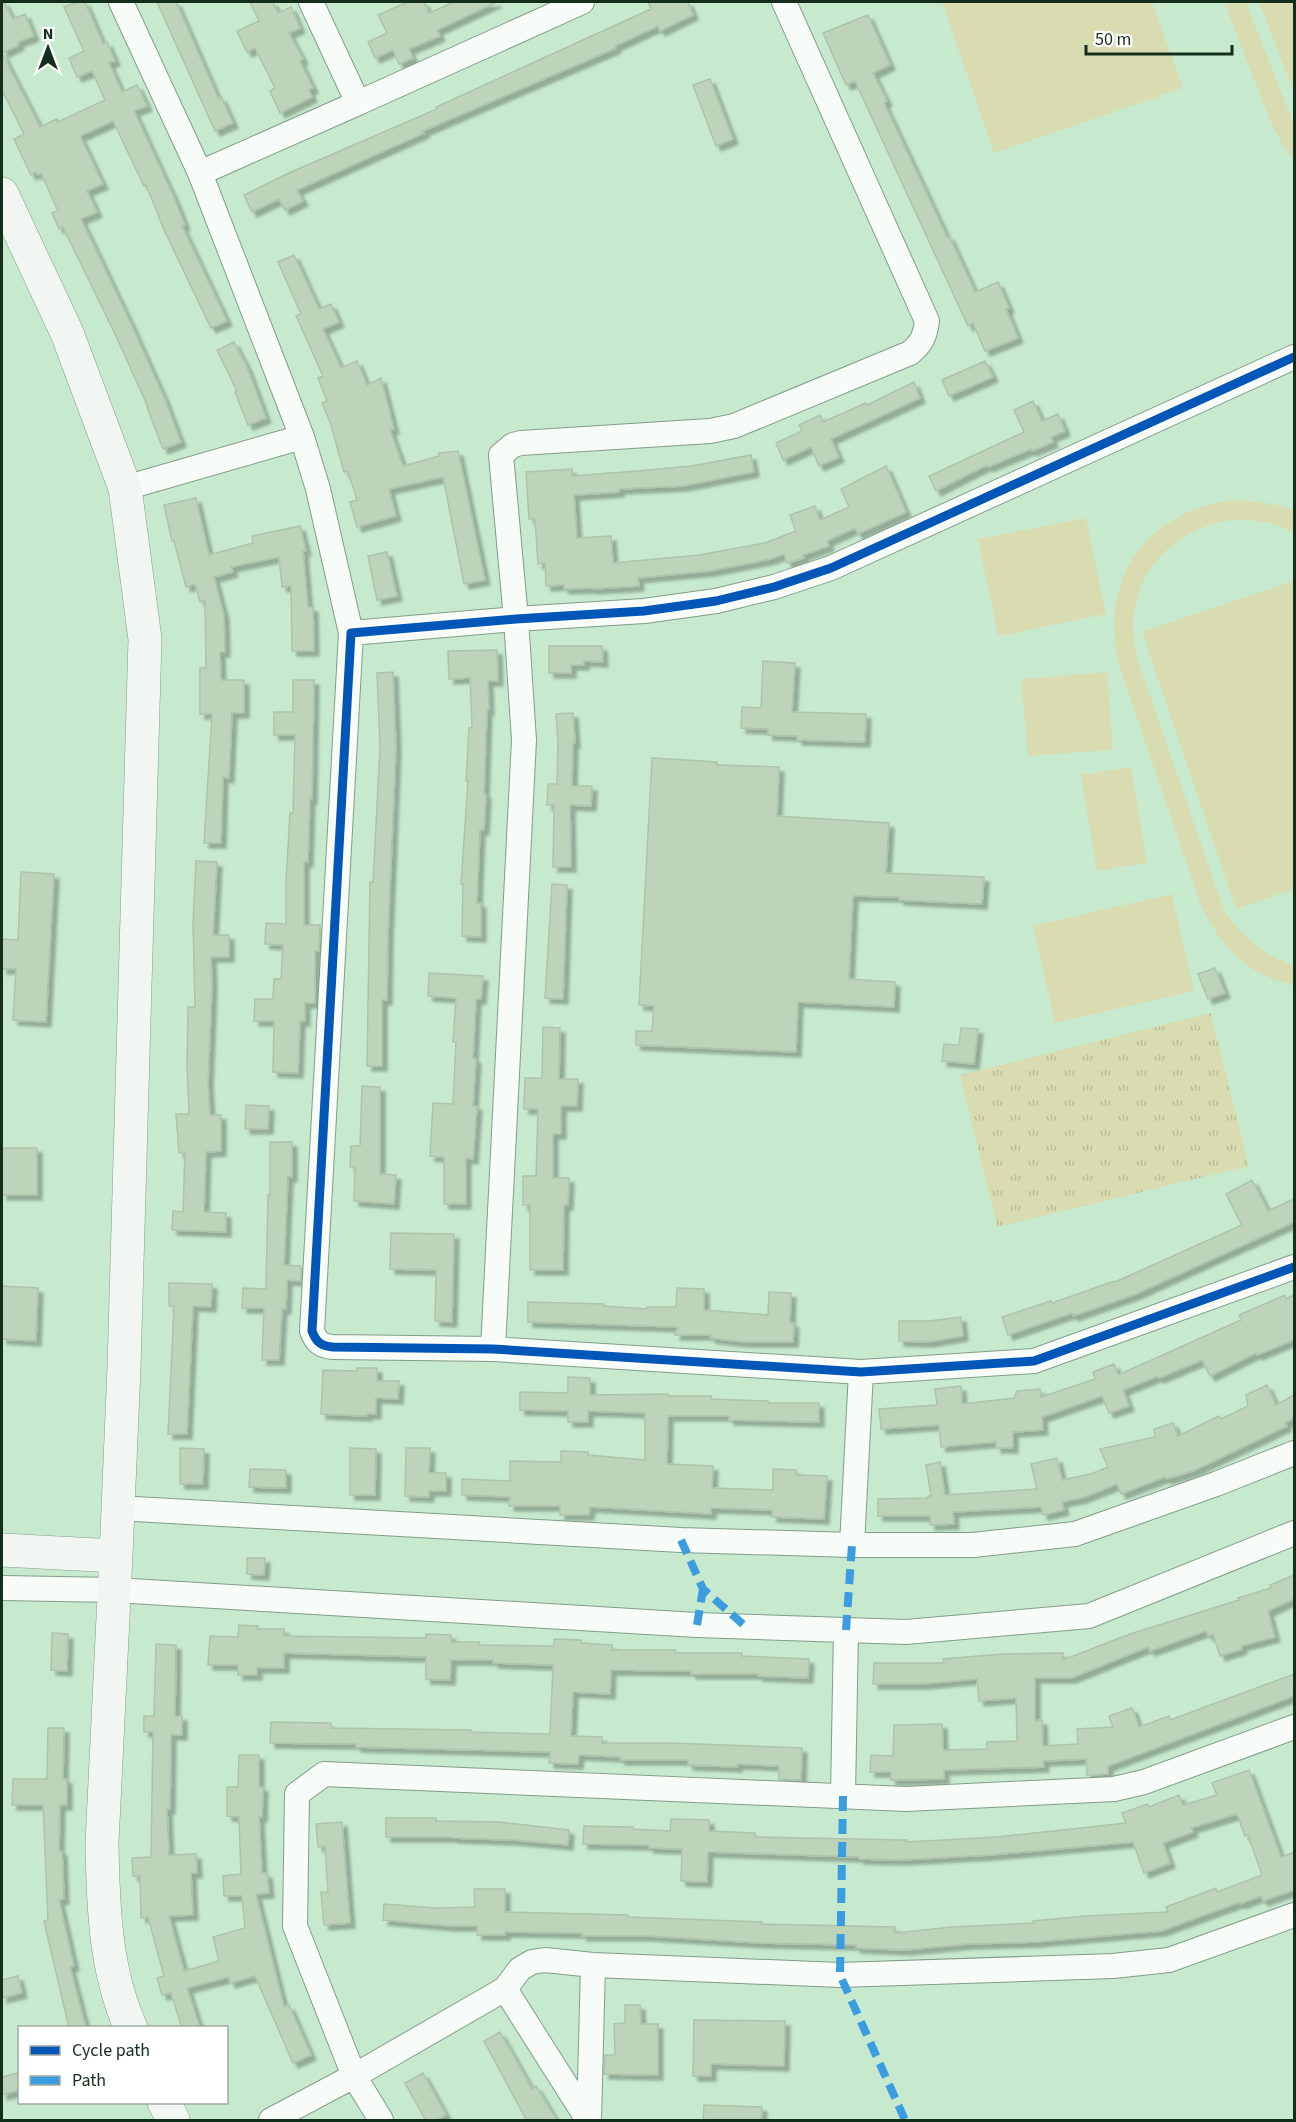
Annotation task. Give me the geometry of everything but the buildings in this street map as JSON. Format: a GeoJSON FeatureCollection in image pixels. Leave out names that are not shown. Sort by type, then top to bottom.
{"type":"FeatureCollection","features":[{"type":"Feature","properties":{"kind":"street"},"geometry":{"type":"LineString","coordinates":[[121,2],[200,173],[302,437],[318,489],[351,633],[312,1331],[315,1340],[324,1346],[494,1349],[861,1372],[1034,1360],[1294,1267]]}},
{"type":"Feature","properties":{"kind":"street"},"geometry":{"type":"LineString","coordinates":[[311,2],[358,103]]}},
{"type":"Feature","properties":{"kind":"street"},"geometry":{"type":"LineString","coordinates":[[200,173],[582,2]]}},
{"type":"Feature","properties":{"kind":"street"},"geometry":{"type":"LineString","coordinates":[[494,1349],[524,740],[501,455],[508,448],[521,443],[710,432],[734,426],[910,353],[920,344],[926,334],[927,321],[784,2]]}},
{"type":"Feature","properties":{"kind":"street"},"geometry":{"type":"LineString","coordinates":[[2,194],[67,333],[125,488],[145,639],[124,1367],[102,1844],[105,1921],[117,1993],[130,2026]]}},
{"type":"Feature","properties":{"kind":"street"},"geometry":{"type":"LineString","coordinates":[[351,633],[644,611],[716,601],[812,575],[1294,357]]}},
{"type":"Feature","properties":{"kind":"street"},"geometry":{"type":"LineString","coordinates":[[125,488],[302,437]]}},
{"type":"Feature","properties":{"kind":"street"},"geometry":{"type":"LineString","coordinates":[[852,1545],[861,1372]]}},
{"type":"Feature","properties":{"kind":"street"},"geometry":{"type":"LineString","coordinates":[[117,1508],[681,1540],[852,1545],[973,1545],[1075,1534],[1216,1484],[1294,1453]]}},
{"type":"Feature","properties":{"kind":"street"},"geometry":{"type":"LineString","coordinates":[[2,1588],[115,1590],[697,1625],[906,1632],[1089,1616],[1294,1533]]}},
{"type":"Feature","properties":{"kind":"street"},"geometry":{"type":"LineString","coordinates":[[2,1550],[116,1556]]}},
{"type":"Feature","properties":{"kind":"street"},"geometry":{"type":"LineString","coordinates":[[843,1796],[846,1630]]}},
{"type":"Feature","properties":{"kind":"street"},"geometry":{"type":"LineString","coordinates":[[381,2121],[354,2076],[295,1926],[297,1794],[324,1774],[906,1799],[1114,1789],[1144,1782],[1294,1726]]}},
{"type":"Feature","properties":{"kind":"street"},"geometry":{"type":"LineString","coordinates":[[271,2121],[505,1989],[520,1969],[532,1962],[544,1960],[593,1965],[840,1974],[1113,1965],[1169,1960],[1294,1915]]}},
{"type":"Feature","properties":{"kind":"street"},"geometry":{"type":"LineString","coordinates":[[588,2120],[593,1965]]}},
{"type":"Feature","properties":{"kind":"street"},"geometry":{"type":"LineString","coordinates":[[505,1989],[588,2120]]}},
{"type":"Feature","properties":{"kind":"street"},"geometry":{"type":"LineString","coordinates":[[165,2104],[173,2121]]}},
{"type":"Feature","properties":{"kind":"green space"},"geometry":{"type":"Polygon","coordinates":[[[942,2],[1152,2],[1183,88],[994,153],[942,2]]]}},
{"type":"Feature","properties":{"kind":"green space"},"geometry":{"type":"Polygon","coordinates":[[[1224,2],[1246,2],[1294,125],[1294,161],[1271,123],[1224,2]]]}},
{"type":"Feature","properties":{"kind":"green space"},"geometry":{"type":"Polygon","coordinates":[[[1259,2],[1294,2],[1294,93],[1259,2]]]}},
{"type":"Feature","properties":{"kind":"green space"},"geometry":{"type":"Polygon","coordinates":[[[1232,500],[1263,502],[1294,510],[1294,533],[1270,523],[1245,520],[1220,522],[1196,530],[1175,542],[1157,560],[1144,581],[1135,606],[1134,641],[1138,661],[1224,910],[1238,929],[1254,944],[1263,951],[1294,965],[1294,985],[1277,981],[1248,966],[1224,943],[1206,915],[1120,668],[1115,636],[1115,606],[1122,580],[1134,556],[1152,536],[1174,519],[1201,507],[1232,500]]]}},
{"type":"Feature","properties":{"kind":"green space"},"geometry":{"type":"Polygon","coordinates":[[[1086,518],[1106,614],[998,636],[978,539],[1086,518]]]}},
{"type":"Feature","properties":{"kind":"green space"},"geometry":{"type":"Polygon","coordinates":[[[1294,581],[1294,889],[1236,909],[1142,632],[1294,581]]]}},
{"type":"Feature","properties":{"kind":"green space"},"geometry":{"type":"Polygon","coordinates":[[[1107,672],[1113,750],[1028,756],[1021,679],[1107,672]]]}},
{"type":"Feature","properties":{"kind":"green space"},"geometry":{"type":"Polygon","coordinates":[[[1131,767],[1147,863],[1097,871],[1081,775],[1131,767]]]}},
{"type":"Feature","properties":{"kind":"green space"},"geometry":{"type":"Polygon","coordinates":[[[1172,894],[1194,991],[1055,1023],[1033,926],[1172,894]]]}},
{"type":"Feature","properties":{"kind":"green space"},"geometry":{"type":"Polygon","coordinates":[[[1211,1013],[1249,1166],[997,1227],[960,1075],[1211,1013]]]}},
{"type":"Feature","properties":{"kind":"marked path"},"geometry":{"type":"LineString","coordinates":[[681,1540],[703,1589],[746,1627]]}},
{"type":"Feature","properties":{"kind":"marked path"},"geometry":{"type":"LineString","coordinates":[[846,1630],[852,1545]]}},
{"type":"Feature","properties":{"kind":"marked path"},"geometry":{"type":"LineString","coordinates":[[697,1625],[703,1589]]}},
{"type":"Feature","properties":{"kind":"marked path"},"geometry":{"type":"LineString","coordinates":[[843,1796],[840,1975],[905,2120]]}},
{"type":"Feature","properties":{"kind":"cycle path"},"geometry":{"type":"LineString","coordinates":[[1294,357],[831,568],[774,587],[716,601],[644,611],[351,633],[312,1331],[320,1343],[333,1347],[493,1349],[861,1372],[1034,1361],[1294,1267]]}}]}
